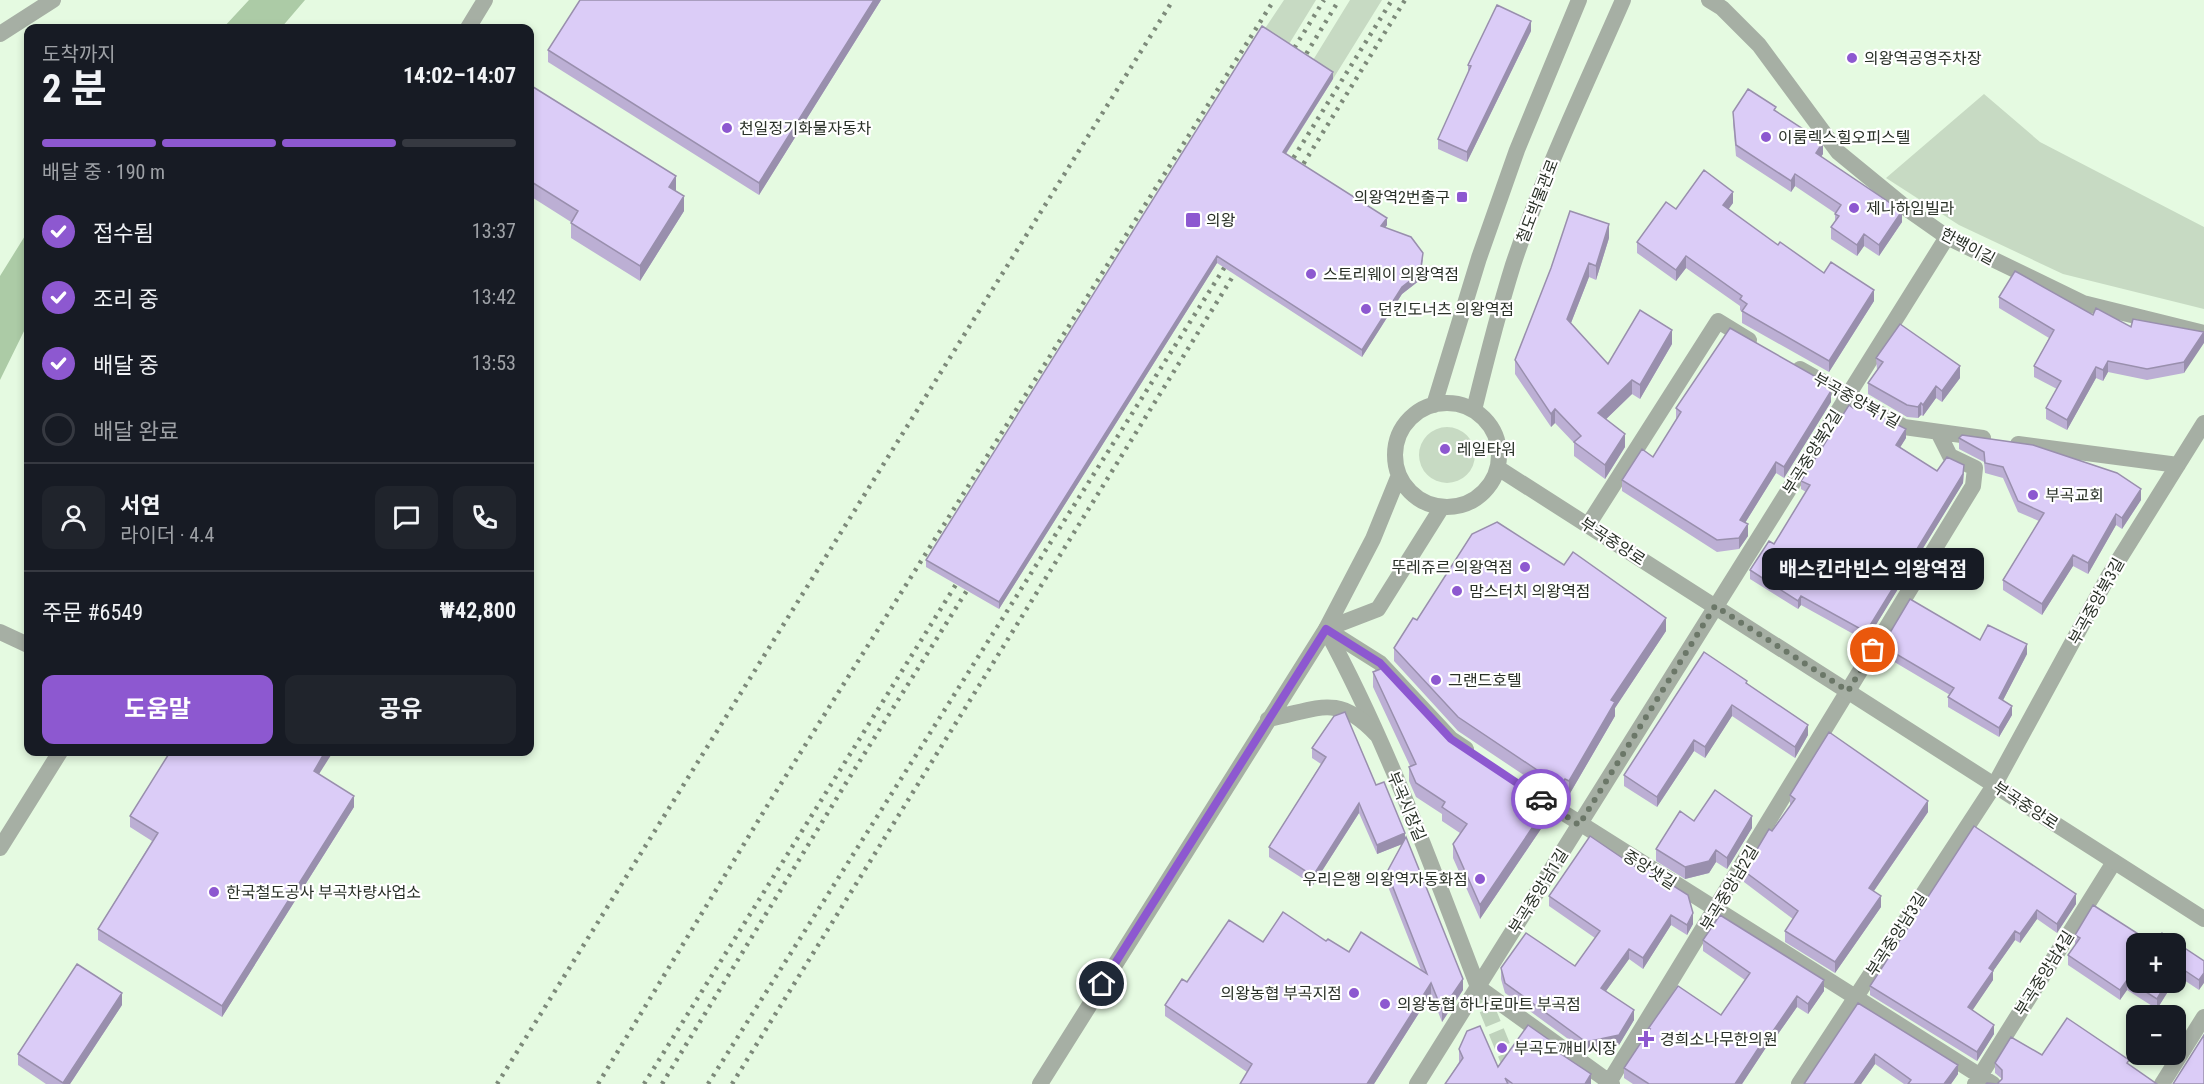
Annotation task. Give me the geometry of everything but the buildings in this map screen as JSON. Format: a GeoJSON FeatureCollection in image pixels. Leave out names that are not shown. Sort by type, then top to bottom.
{"type":"FeatureCollection","features":[{"type":"Feature","properties":{"kind":"street"},"geometry":{"type":"LineString","coordinates":[[0,34],[53,0]]}},
{"type":"Feature","properties":{"kind":"street"},"geometry":{"type":"LineString","coordinates":[[470,24],[485,0]]}},
{"type":"Feature","properties":{"kind":"street"},"geometry":{"type":"LineString","coordinates":[[1434,405],[1479,258],[1517,150],[1579,0]]}},
{"type":"Feature","properties":{"kind":"street","name":"철도박물관로"},"geometry":{"type":"LineString","coordinates":[[1474,410],[1494,324],[1514,262],[1550,166],[1623,0]]}},
{"type":"Feature","properties":{"kind":"street","name":"한백이길"},"geometry":{"type":"LineString","coordinates":[[1709,0],[1722,8],[1759,45],[1838,152],[1910,212],[1947,237],[2083,303],[2204,333]]}},
{"type":"Feature","properties":{"kind":"street","name":"부곡중앙북2길"},"geometry":{"type":"LineString","coordinates":[[1715,606],[1947,237]]}},
{"type":"Feature","properties":{"kind":"street"},"geometry":{"type":"LineString","coordinates":[[1588,525],[1718,321],[1767,350]]}},
{"type":"Feature","properties":{"kind":"street","name":"부곡중앙북1길"},"geometry":{"type":"LineString","coordinates":[[1787,362],[1904,427],[2178,465]]}},
{"type":"Feature","properties":{"kind":"street"},"geometry":{"type":"LineString","coordinates":[[1434,405],[1460,405],[1474,410],[1489,424],[1498,441],[1498,468],[1491,485],[1478,498],[1461,506],[1442,507],[1424,502],[1409,491],[1399,475],[1395,461],[1400,432],[1414,415],[1434,405]]}},
{"type":"Feature","properties":{"kind":"street","name":"부곡중앙북3길"},"geometry":{"type":"LineString","coordinates":[[1995,784],[2108,577],[2204,423]]}},
{"type":"Feature","properties":{"kind":"street"},"geometry":{"type":"LineString","coordinates":[[1848,691],[1973,486],[1974,468],[1950,456],[1938,432]]}},
{"type":"Feature","properties":{"kind":"street","name":"부곡중앙로"},"geometry":{"type":"LineString","coordinates":[[1498,468],[2204,919]]}},
{"type":"Feature","properties":{"kind":"street"},"geometry":{"type":"LineString","coordinates":[[1040,1084],[1326,629],[1373,539],[1399,475]]}},
{"type":"Feature","properties":{"kind":"street"},"geometry":{"type":"LineString","coordinates":[[1326,629],[1378,609],[1442,507]]}},
{"type":"Feature","properties":{"kind":"street","name":"부곡중앙남1길"},"geometry":{"type":"LineString","coordinates":[[1417,1084],[1715,606]]}},
{"type":"Feature","properties":{"kind":"street"},"geometry":{"type":"LineString","coordinates":[[1326,629],[1380,663],[1451,739],[1480,759]]}},
{"type":"Feature","properties":{"kind":"street","name":"부곡시장길"},"geometry":{"type":"LineString","coordinates":[[1326,629],[1356,685],[1422,842],[1478,987]]}},
{"type":"Feature","properties":{"kind":"street"},"geometry":{"type":"LineString","coordinates":[[0,632],[24,643]]}},
{"type":"Feature","properties":{"kind":"street","name":"부곡중앙남2길"},"geometry":{"type":"LineString","coordinates":[[1610,1084],[1848,691]]}},
{"type":"Feature","properties":{"kind":"street"},"geometry":{"type":"LineString","coordinates":[[1268,719],[1329,705],[1362,719],[1376,734]]}},
{"type":"Feature","properties":{"kind":"street"},"geometry":{"type":"LineString","coordinates":[[0,848],[58,756]]}},
{"type":"Feature","properties":{"kind":"street","name":"부곡중앙남3길"},"geometry":{"type":"LineString","coordinates":[[1799,1084],[1995,784]]}},
{"type":"Feature","properties":{"kind":"street","name":"중앙샛길"},"geometry":{"type":"LineString","coordinates":[[1520,785],[1579,825],[1854,997],[1982,1081]]}},
{"type":"Feature","properties":{"kind":"street","name":"부곡중앙남4길"},"geometry":{"type":"LineString","coordinates":[[1982,1081],[2114,862]]}},
{"type":"Feature","properties":{"kind":"street"},"geometry":{"type":"LineString","coordinates":[[1478,987],[1610,1084]]}},
{"type":"Feature","properties":{"kind":"street"},"geometry":{"type":"LineString","coordinates":[[2162,1084],[2204,1017]]}},
{"type":"Feature","properties":{"kind":"shaded area"},"geometry":{"type":"Polygon","coordinates":[[[249,0],[305,0],[284,24],[227,24],[249,0]]]}},
{"type":"Feature","properties":{"kind":"shaded area"},"geometry":{"type":"Polygon","coordinates":[[[1284,0],[1316,0],[1286,49],[1262,33],[1284,0]]]}},
{"type":"Feature","properties":{"kind":"shaded area"},"geometry":{"type":"Polygon","coordinates":[[[1350,0],[1382,0],[1333,79],[1310,65],[1350,0]]]}},
{"type":"Feature","properties":{"kind":"shaded area"},"geometry":{"type":"Polygon","coordinates":[[[1984,94],[2040,142],[2204,227],[2204,309],[2063,274],[1959,225],[1886,178],[1984,94]]]}},
{"type":"Feature","properties":{"kind":"shaded area"},"geometry":{"type":"Polygon","coordinates":[[[24,237],[24,331],[0,380],[0,276],[24,237]]]}},
{"type":"Feature","properties":{"kind":"shaded area"},"geometry":{"type":"Polygon","coordinates":[[[1447,427],[1458,429],[1467,435],[1473,444],[1475,455],[1473,466],[1467,475],[1458,481],[1447,483],[1436,481],[1427,475],[1421,466],[1419,455],[1421,444],[1427,435],[1436,429],[1447,427]]]}},
{"type":"Feature","properties":{"kind":"tunnel"},"geometry":{"type":"LineString","coordinates":[[1478,987],[1518,1084]]}},
{"type":"Feature","properties":{"kind":"railway"},"geometry":{"type":"LineString","coordinates":[[497,1084],[1173,0]]}},
{"type":"Feature","properties":{"kind":"railway"},"geometry":{"type":"LineString","coordinates":[[598,1084],[772,798],[1274,0]]}},
{"type":"Feature","properties":{"kind":"railway"},"geometry":{"type":"LineString","coordinates":[[1285,63],[1324,0]]}},
{"type":"Feature","properties":{"kind":"railway"},"geometry":{"type":"LineString","coordinates":[[1297,69],[1339,0]]}},
{"type":"Feature","properties":{"kind":"railway"},"geometry":{"type":"LineString","coordinates":[[1284,173],[1392,0]]}},
{"type":"Feature","properties":{"kind":"railway"},"geometry":{"type":"LineString","coordinates":[[1294,179],[1405,0]]}},
{"type":"Feature","properties":{"kind":"railway"},"geometry":{"type":"LineString","coordinates":[[708,1084],[1233,254]]}},
{"type":"Feature","properties":{"kind":"railway"},"geometry":{"type":"LineString","coordinates":[[732,1084],[1243,260]]}},
{"type":"Feature","properties":{"kind":"railway"},"geometry":{"type":"LineString","coordinates":[[644,1084],[965,570]]}},
{"type":"Feature","properties":{"kind":"railway"},"geometry":{"type":"LineString","coordinates":[[662,1084],[976,576]]}},
{"type":"Feature","properties":{"kind":"way so far"},"geometry":{"type":"LineString","coordinates":[[1541,799],[1579,825],[1715,606],[1848,691],[1873,650]]}},
{"type":"Feature","properties":{"kind":"place","name":"의왕역공영주차장"},"geometry":{"type":"Point","coordinates":[1852,58]}},
{"type":"Feature","properties":{"kind":"place","name":"천일정기화물자동차"},"geometry":{"type":"Point","coordinates":[727,128]}},
{"type":"Feature","properties":{"kind":"place","name":"이룸렉스힐오피스텔"},"geometry":{"type":"Point","coordinates":[1766,137]}},
{"type":"Feature","properties":{"kind":"place","name":"의왕역2번출구"},"geometry":{"type":"Point","coordinates":[1462,197]}},
{"type":"Feature","properties":{"kind":"place","name":"제나하임빌라"},"geometry":{"type":"Point","coordinates":[1854,208]}},
{"type":"Feature","properties":{"kind":"place","name":"의왕"},"geometry":{"type":"Point","coordinates":[1193,220]}},
{"type":"Feature","properties":{"kind":"place","name":"스토리웨이 의왕역점"},"geometry":{"type":"Point","coordinates":[1311,274]}},
{"type":"Feature","properties":{"kind":"place","name":"던킨도너츠 의왕역점"},"geometry":{"type":"Point","coordinates":[1366,309]}},
{"type":"Feature","properties":{"kind":"place","name":"레일타워"},"geometry":{"type":"Point","coordinates":[1445,449]}},
{"type":"Feature","properties":{"kind":"place","name":"부곡교회"},"geometry":{"type":"Point","coordinates":[2033,495]}},
{"type":"Feature","properties":{"kind":"place","name":"뚜레쥬르 의왕역점"},"geometry":{"type":"Point","coordinates":[1525,567]}},
{"type":"Feature","properties":{"kind":"place","name":"맘스터치 의왕역점"},"geometry":{"type":"Point","coordinates":[1457,591]}},
{"type":"Feature","properties":{"kind":"place","name":"배스킨라빈스 의왕역점"},"geometry":{"type":"Point","coordinates":[1873,650]}},
{"type":"Feature","properties":{"kind":"place","name":"그랜드호텔"},"geometry":{"type":"Point","coordinates":[1436,680]}},
{"type":"Feature","properties":{"kind":"place","name":"우리은행 의왕역자동화점"},"geometry":{"type":"Point","coordinates":[1480,879]}},
{"type":"Feature","properties":{"kind":"place","name":"한국철도공사 부곡차량사업소"},"geometry":{"type":"Point","coordinates":[214,892]}},
{"type":"Feature","properties":{"kind":"place","name":"의왕농협 부곡지점"},"geometry":{"type":"Point","coordinates":[1354,993]}},
{"type":"Feature","properties":{"kind":"place","name":"의왕농협 하나로마트 부곡점"},"geometry":{"type":"Point","coordinates":[1385,1004]}},
{"type":"Feature","properties":{"kind":"place","name":"경희소나무한의원"},"geometry":{"type":"Point","coordinates":[1646,1039]}},
{"type":"Feature","properties":{"kind":"place","name":"부곡도깨비시장"},"geometry":{"type":"Point","coordinates":[1502,1048]}},
{"type":"Feature","properties":{"kind":"route"},"geometry":{"type":"LineString","coordinates":[[1102,984],[1326,629],[1380,663],[1451,739],[1541,799]]}}]}
